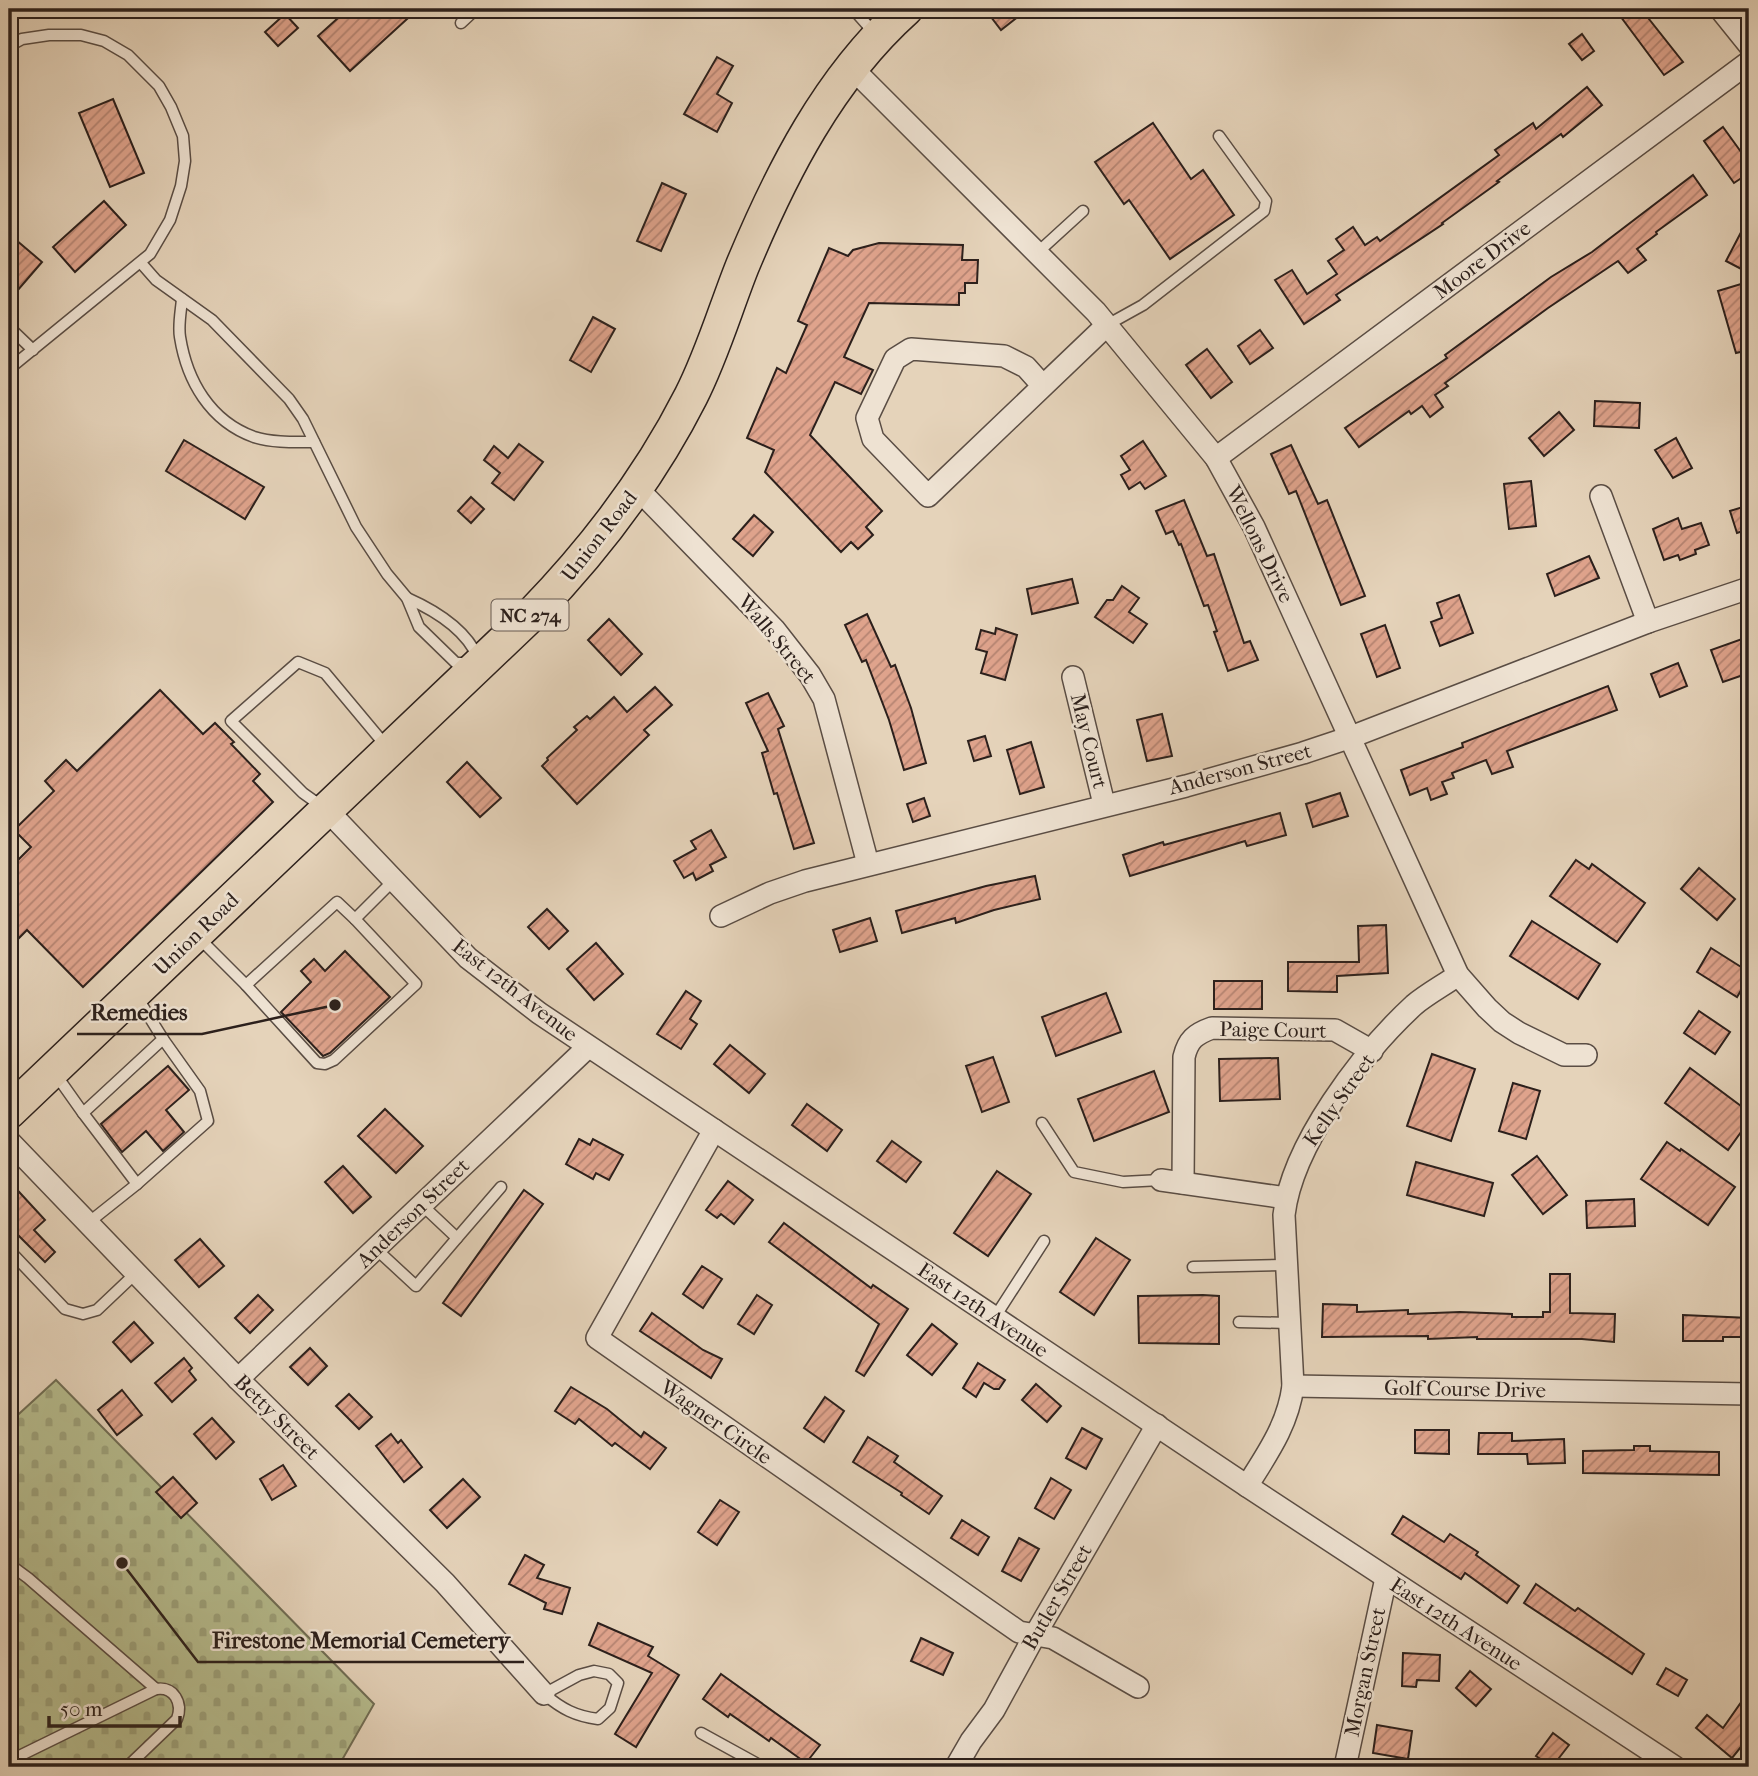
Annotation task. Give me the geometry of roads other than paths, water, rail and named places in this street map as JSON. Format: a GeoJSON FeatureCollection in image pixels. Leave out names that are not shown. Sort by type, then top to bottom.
{"type":"FeatureCollection","features":[{"type":"Feature","properties":{"kind":"main road","name":"Union Road"},"geometry":{"type":"LineString","coordinates":[[9,1112],[556,590],[597,543],[637,488],[692,395],[765,214],[797,151],[818,115],[852,67],[906,9]]}},
{"type":"Feature","properties":{"kind":"street"},"geometry":{"type":"LineString","coordinates":[[1720,9],[1749,44]]}},
{"type":"Feature","properties":{"kind":"street","name":"Moore Drive"},"geometry":{"type":"LineString","coordinates":[[1216,458],[1749,62]]}},
{"type":"Feature","properties":{"kind":"street","name":"Wellons Drive"},"geometry":{"type":"LineString","coordinates":[[852,67],[1107,325],[1216,458],[1254,527],[1458,975],[1486,1008],[1518,1033],[1564,1055],[1586,1055]]}},
{"type":"Feature","properties":{"kind":"street"},"geometry":{"type":"LineString","coordinates":[[1043,386],[1026,367],[1004,356],[911,349],[895,359],[867,418],[873,439],[928,496],[1107,325]]}},
{"type":"Feature","properties":{"kind":"street","name":"Walls Street"},"geometry":{"type":"LineString","coordinates":[[637,488],[774,629],[810,675],[824,699],[868,864]]}},
{"type":"Feature","properties":{"kind":"street"},"geometry":{"type":"LineString","coordinates":[[1601,496],[1648,622]]}},
{"type":"Feature","properties":{"kind":"street","name":"Anderson Street"},"geometry":{"type":"LineString","coordinates":[[721,916],[770,893],[868,864],[1186,786],[1351,737],[1648,622],[1749,588]]}},
{"type":"Feature","properties":{"kind":"street","name":"May Court"},"geometry":{"type":"LineString","coordinates":[[1073,677],[1104,804]]}},
{"type":"Feature","properties":{"kind":"street","name":"East 12th Avenue"},"geometry":{"type":"LineString","coordinates":[[327,810],[468,958],[588,1047],[1675,1767]]}},
{"type":"Feature","properties":{"kind":"street","name":"Kelly Street"},"geometry":{"type":"LineString","coordinates":[[1293,1386],[1284,1216],[1286,1198],[1303,1149],[1326,1111],[1372,1051],[1415,1004],[1458,975]]}},
{"type":"Feature","properties":{"kind":"street","name":"Paige Court"},"geometry":{"type":"LineString","coordinates":[[1183,1183],[1184,1057],[1187,1044],[1197,1033],[1212,1028],[1335,1030],[1372,1051]]}},
{"type":"Feature","properties":{"kind":"street","name":"Anderson Street"},"geometry":{"type":"LineString","coordinates":[[238,1379],[588,1047]]}},
{"type":"Feature","properties":{"kind":"street","name":"Wagner Circle"},"geometry":{"type":"LineString","coordinates":[[714,1130],[597,1338],[1019,1632],[1035,1635]]}},
{"type":"Feature","properties":{"kind":"street","name":"Betty Street"},"geometry":{"type":"LineString","coordinates":[[9,1141],[238,1379],[445,1583],[544,1694]]}},
{"type":"Feature","properties":{"kind":"street"},"geometry":{"type":"LineString","coordinates":[[1161,1180],[1286,1198]]}},
{"type":"Feature","properties":{"kind":"street"},"geometry":{"type":"LineString","coordinates":[[1247,1486],[1285,1423],[1293,1386]]}},
{"type":"Feature","properties":{"kind":"street","name":"Golf Course Drive"},"geometry":{"type":"LineString","coordinates":[[1293,1386],[1749,1394]]}},
{"type":"Feature","properties":{"kind":"street","name":"Butler Street"},"geometry":{"type":"LineString","coordinates":[[956,1767],[994,1710],[1157,1425]]}},
{"type":"Feature","properties":{"kind":"street","name":"Morgan Street"},"geometry":{"type":"LineString","coordinates":[[1345,1767],[1386,1578]]}},
{"type":"Feature","properties":{"kind":"street"},"geometry":{"type":"LineString","coordinates":[[1035,1635],[1053,1638],[1138,1687]]}},
{"type":"Feature","properties":{"kind":"lane"},"geometry":{"type":"LineString","coordinates":[[461,23],[477,9]]}},
{"type":"Feature","properties":{"kind":"lane"},"geometry":{"type":"LineString","coordinates":[[853,9],[878,37]]}},
{"type":"Feature","properties":{"kind":"lane"},"geometry":{"type":"LineString","coordinates":[[9,46],[22,39],[49,35],[81,36],[104,41],[140,65],[159,86],[183,136],[185,161],[181,186],[170,220],[150,254],[9,369]]}},
{"type":"Feature","properties":{"kind":"lane"},"geometry":{"type":"LineString","coordinates":[[1107,325],[1143,305],[1264,211],[1266,201],[1219,136]]}},
{"type":"Feature","properties":{"kind":"lane"},"geometry":{"type":"LineString","coordinates":[[1037,253],[1083,211]]}},
{"type":"Feature","properties":{"kind":"lane"},"geometry":{"type":"LineString","coordinates":[[141,263],[156,280],[212,320],[289,399],[314,442],[356,527],[387,574],[407,598],[419,627],[456,663],[480,663],[473,647],[435,611],[407,598]]}},
{"type":"Feature","properties":{"kind":"lane"},"geometry":{"type":"LineString","coordinates":[[182,299],[180,335],[191,377],[200,395],[217,415],[235,428],[255,437],[314,442]]}},
{"type":"Feature","properties":{"kind":"lane"},"geometry":{"type":"LineString","coordinates":[[9,327],[33,350]]}},
{"type":"Feature","properties":{"kind":"lane"},"geometry":{"type":"LineString","coordinates":[[327,810],[303,793],[231,721],[298,662],[325,674],[389,750]]}},
{"type":"Feature","properties":{"kind":"lane"},"geometry":{"type":"LineString","coordinates":[[355,919],[393,881]]}},
{"type":"Feature","properties":{"kind":"lane"},"geometry":{"type":"LineString","coordinates":[[196,934],[317,1063],[325,1064],[334,1060],[416,984],[337,902],[246,985]]}},
{"type":"Feature","properties":{"kind":"lane"},"geometry":{"type":"LineString","coordinates":[[88,1223],[208,1121],[200,1091],[134,993]]}},
{"type":"Feature","properties":{"kind":"lane"},"geometry":{"type":"LineString","coordinates":[[83,1113],[163,1039]]}},
{"type":"Feature","properties":{"kind":"lane"},"geometry":{"type":"LineString","coordinates":[[53,1070],[137,1184]]}},
{"type":"Feature","properties":{"kind":"lane"},"geometry":{"type":"LineString","coordinates":[[1042,1123],[1074,1172],[1123,1182],[1161,1180]]}},
{"type":"Feature","properties":{"kind":"lane"},"geometry":{"type":"LineString","coordinates":[[376,1249],[416,1286],[501,1187]]}},
{"type":"Feature","properties":{"kind":"lane"},"geometry":{"type":"LineString","coordinates":[[422,1205],[457,1238]]}},
{"type":"Feature","properties":{"kind":"lane"},"geometry":{"type":"LineString","coordinates":[[995,1317],[1044,1241]]}},
{"type":"Feature","properties":{"kind":"lane"},"geometry":{"type":"LineString","coordinates":[[9,1250],[65,1309],[83,1314],[97,1310],[136,1273]]}},
{"type":"Feature","properties":{"kind":"lane"},"geometry":{"type":"LineString","coordinates":[[1194,1267],[1285,1265]]}},
{"type":"Feature","properties":{"kind":"lane"},"geometry":{"type":"LineString","coordinates":[[1239,1322],[1289,1323]]}},
{"type":"Feature","properties":{"kind":"lane"},"geometry":{"type":"LineString","coordinates":[[9,1564],[156,1689]]}},
{"type":"Feature","properties":{"kind":"lane"},"geometry":{"type":"LineString","coordinates":[[594,1671],[609,1674],[618,1683],[610,1708],[598,1719],[577,1716],[544,1694],[579,1675],[594,1671]]}},
{"type":"Feature","properties":{"kind":"lane"},"geometry":{"type":"LineString","coordinates":[[9,1761],[156,1689],[168,1689],[174,1694],[180,1714],[172,1726],[127,1767]]}},
{"type":"Feature","properties":{"kind":"lane"},"geometry":{"type":"LineString","coordinates":[[701,1733],[763,1767]]}},
{"type":"Feature","properties":{"kind":"place","name":"Remedies"},"geometry":{"type":"Point","coordinates":[335,1005]}},
{"type":"Feature","properties":{"kind":"place","name":"Firestone Memorial Cemetery"},"geometry":{"type":"Point","coordinates":[122,1563]}}]}
